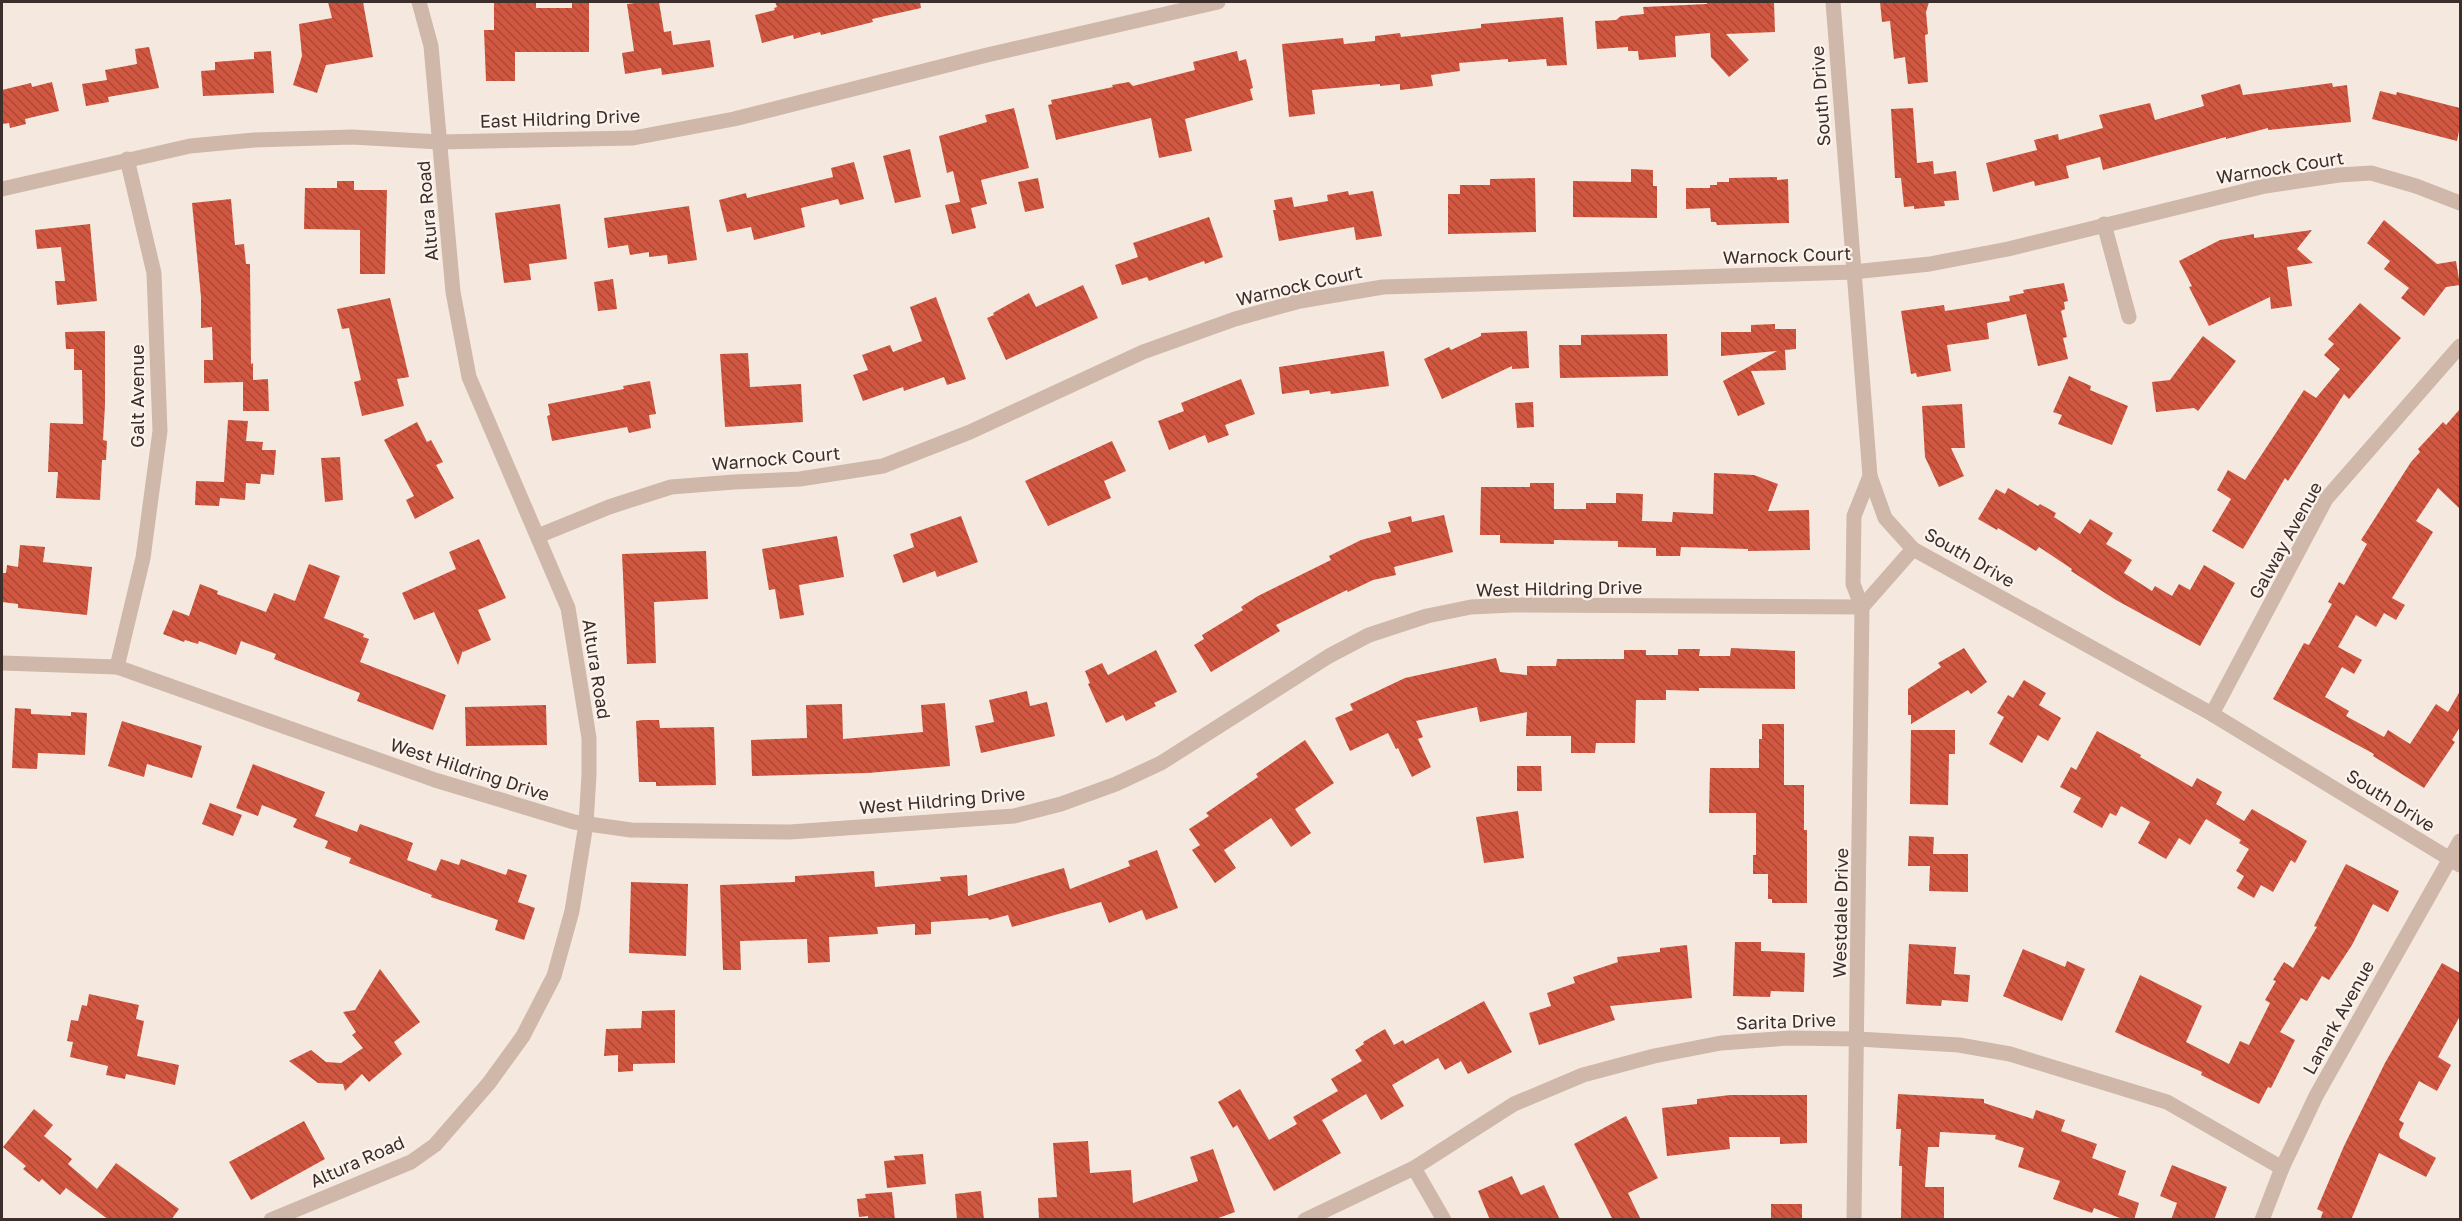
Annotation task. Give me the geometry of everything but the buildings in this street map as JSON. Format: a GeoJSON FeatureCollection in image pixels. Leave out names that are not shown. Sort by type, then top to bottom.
{"type":"FeatureCollection","features":[{"type":"Feature","properties":{"kind":"street","name":"Altura Road"},"geometry":{"type":"LineString","coordinates":[[272,1220],[411,1162],[435,1145],[489,1083],[523,1036],[554,976],[572,912],[586,824],[589,775],[588,738],[568,608],[469,377],[453,292],[431,46],[419,2]]}},
{"type":"Feature","properties":{"kind":"street","name":"East Hildring Drive"},"geometry":{"type":"LineString","coordinates":[[2,189],[190,146],[254,140],[352,137],[440,142],[633,138],[734,119],[987,55],[1218,2]]}},
{"type":"Feature","properties":{"kind":"street","name":"South Drive"},"geometry":{"type":"LineString","coordinates":[[1833,2],[1870,476],[1885,518],[1913,549],[2212,714],[2455,862]]}},
{"type":"Feature","properties":{"kind":"street","name":"Galt Avenue"},"geometry":{"type":"LineString","coordinates":[[117,667],[142,558],[160,430],[154,273],[127,159]]}},
{"type":"Feature","properties":{"kind":"street","name":"Warnock Court"},"geometry":{"type":"LineString","coordinates":[[538,536],[609,507],[671,487],[800,480],[883,466],[970,432],[1143,352],[1235,319],[1300,301],[1383,287],[1853,272],[1930,264],[2008,249],[2265,186],[2371,172],[2460,203]]}},
{"type":"Feature","properties":{"kind":"street"},"geometry":{"type":"LineString","coordinates":[[2104,224],[2129,317]]}},
{"type":"Feature","properties":{"kind":"street","name":"Galway Avenue"},"geometry":{"type":"LineString","coordinates":[[2212,714],[2326,499],[2460,346]]}},
{"type":"Feature","properties":{"kind":"street","name":"Westdale Drive"},"geometry":{"type":"LineString","coordinates":[[1854,1220],[1862,607],[1853,584],[1854,516],[1870,476]]}},
{"type":"Feature","properties":{"kind":"street"},"geometry":{"type":"LineString","coordinates":[[1862,607],[1913,549]]}},
{"type":"Feature","properties":{"kind":"street","name":"West Hildring Drive"},"geometry":{"type":"LineString","coordinates":[[2,663],[117,667],[435,780],[586,824],[631,830],[790,832],[1014,816],[1061,804],[1105,788],[1161,763],[1329,656],[1369,635],[1427,616],[1471,607],[1513,605],[1862,607]]}},
{"type":"Feature","properties":{"kind":"street","name":"Lanark Avenue"},"geometry":{"type":"LineString","coordinates":[[2262,1220],[2282,1168],[2316,1096],[2455,862],[2460,841]]}},
{"type":"Feature","properties":{"kind":"street","name":"Sarita Drive"},"geometry":{"type":"LineString","coordinates":[[1305,1220],[1414,1168],[1514,1104],[1583,1075],[1654,1056],[1721,1043],[1789,1038],[1858,1039],[1959,1045],[2010,1053],[2167,1102],[2282,1168]]}},
{"type":"Feature","properties":{"kind":"street"},"geometry":{"type":"LineString","coordinates":[[1414,1168],[1444,1220]]}}]}
